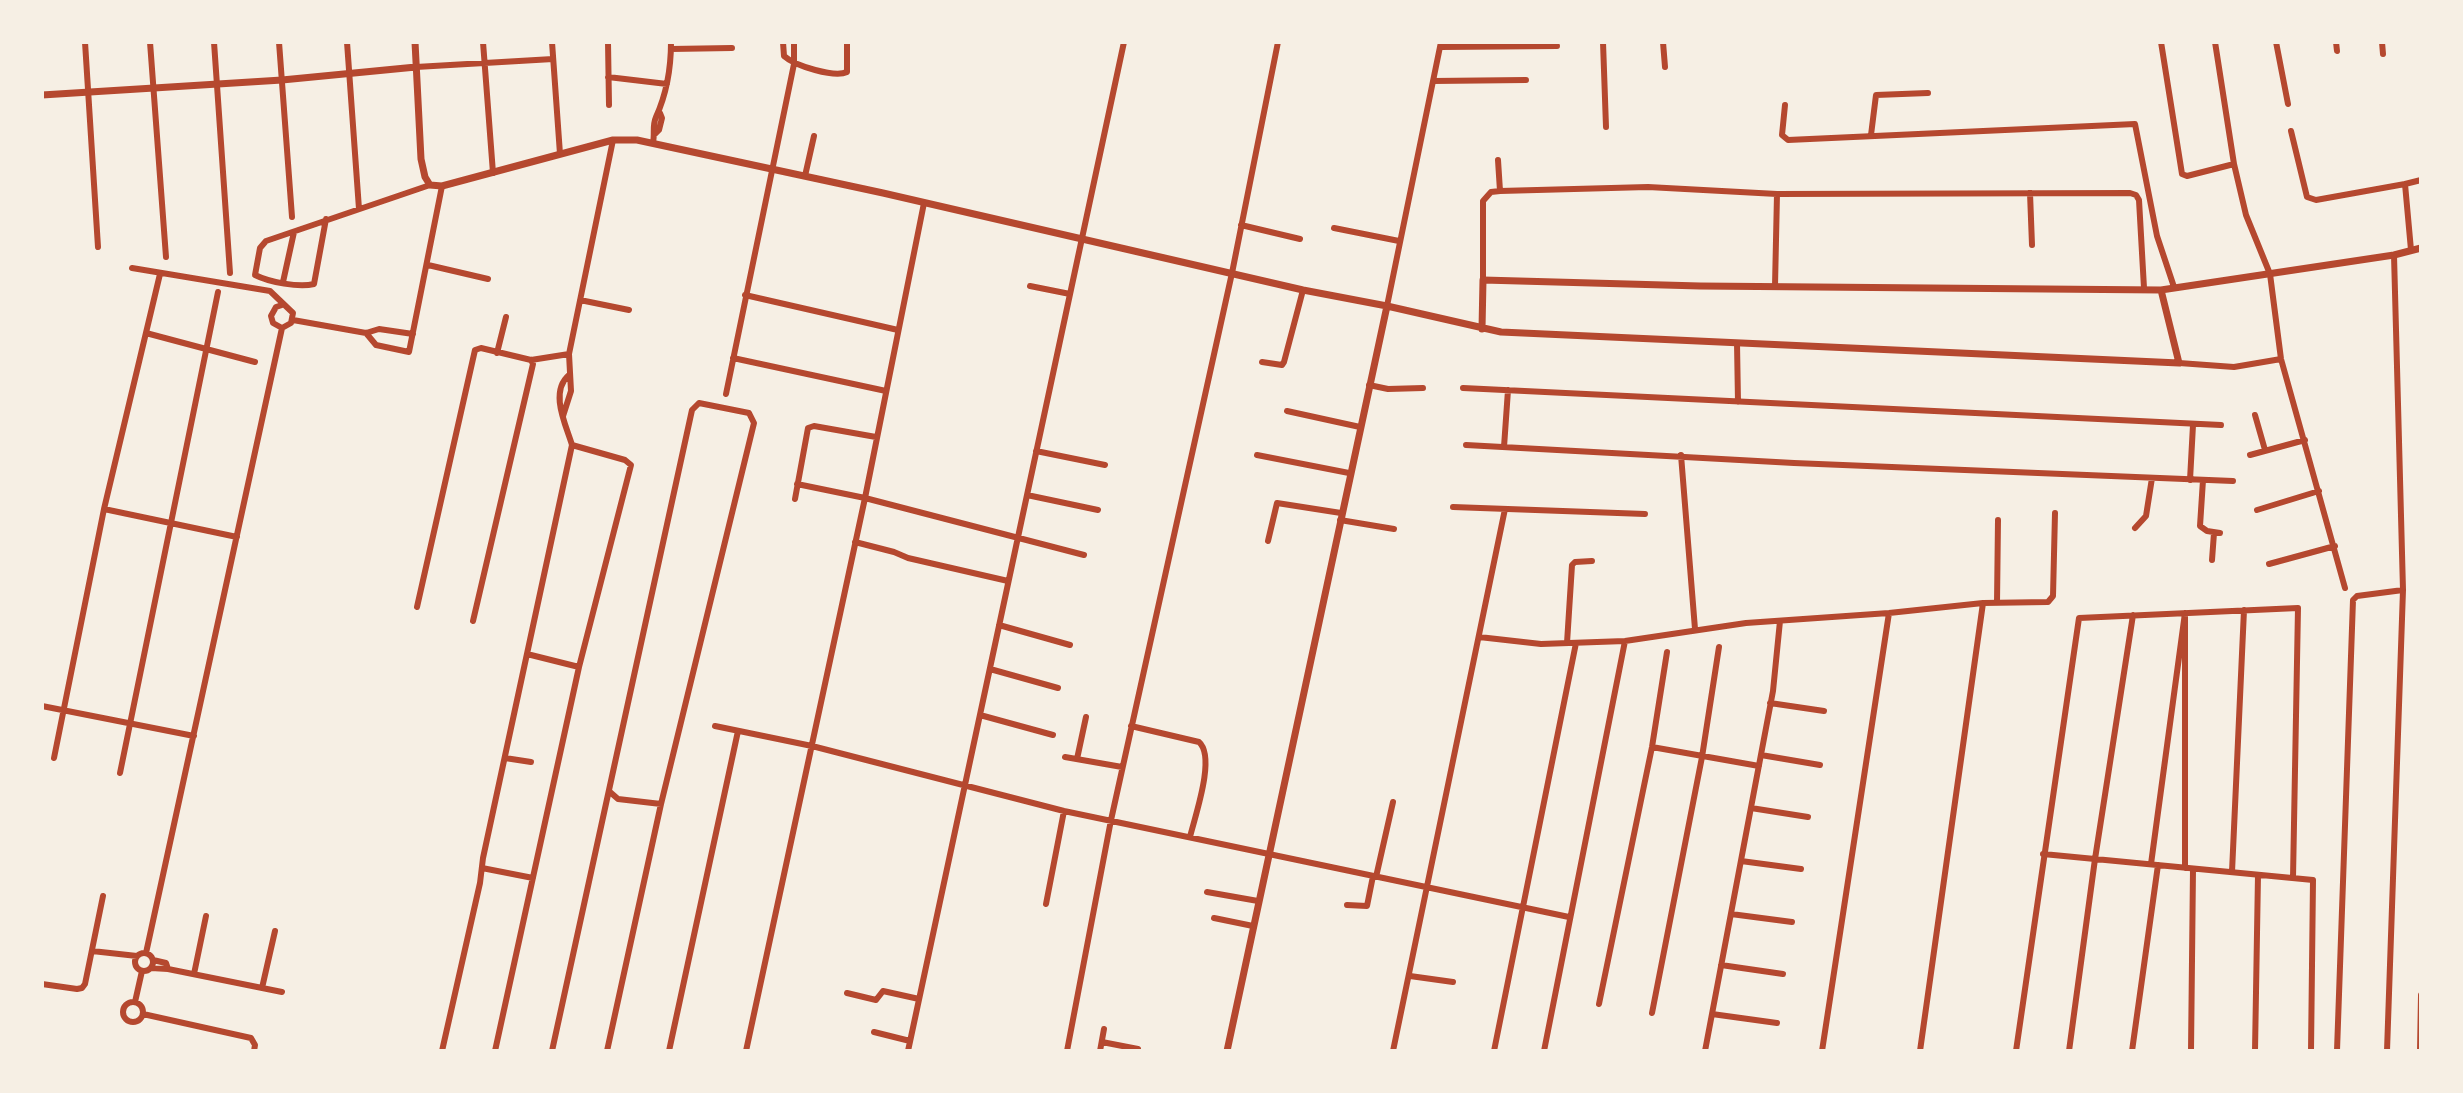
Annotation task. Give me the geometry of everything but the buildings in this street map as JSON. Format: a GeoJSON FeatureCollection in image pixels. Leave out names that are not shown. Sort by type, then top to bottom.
{"type":"FeatureCollection","features":[{"type":"Feature","properties":{"kind":"street"},"geometry":{"type":"LineString","coordinates":[[85,42],[98,247]]}},
{"type":"Feature","properties":{"kind":"street"},"geometry":{"type":"LineString","coordinates":[[150,42],[166,257]]}},
{"type":"Feature","properties":{"kind":"street"},"geometry":{"type":"LineString","coordinates":[[214,42],[230,273]]}},
{"type":"Feature","properties":{"kind":"street"},"geometry":{"type":"LineString","coordinates":[[279,42],[292,217]]}},
{"type":"Feature","properties":{"kind":"street"},"geometry":{"type":"LineString","coordinates":[[347,42],[359,209]]}},
{"type":"Feature","properties":{"kind":"street"},"geometry":{"type":"LineString","coordinates":[[415,42],[421,159],[430,185]]}},
{"type":"Feature","properties":{"kind":"street"},"geometry":{"type":"LineString","coordinates":[[483,42],[493,173]]}},
{"type":"Feature","properties":{"kind":"street"},"geometry":{"type":"LineString","coordinates":[[552,42],[560,154]]}},
{"type":"Feature","properties":{"kind":"street"},"geometry":{"type":"LineString","coordinates":[[608,42],[609,105]]}},
{"type":"Feature","properties":{"kind":"street"},"geometry":{"type":"LineString","coordinates":[[783,42],[784,56],[794,64],[845,74],[848,67],[847,42]]}},
{"type":"Feature","properties":{"kind":"street"},"geometry":{"type":"LineString","coordinates":[[726,394],[794,64],[794,42]]}},
{"type":"Feature","properties":{"kind":"street"},"geometry":{"type":"LineString","coordinates":[[908,1051],[1124,42]]}},
{"type":"Feature","properties":{"kind":"street"},"geometry":{"type":"LineString","coordinates":[[1067,1051],[1122,767],[1232,273],[1278,42]]}},
{"type":"Feature","properties":{"kind":"street"},"geometry":{"type":"LineString","coordinates":[[1603,42],[1606,127]]}},
{"type":"Feature","properties":{"kind":"street"},"geometry":{"type":"LineString","coordinates":[[1663,42],[1665,67]]}},
{"type":"Feature","properties":{"kind":"street"},"geometry":{"type":"LineString","coordinates":[[2161,42],[2182,174],[2187,176],[2234,164]]}},
{"type":"Feature","properties":{"kind":"street"},"geometry":{"type":"LineString","coordinates":[[2215,42],[2234,164],[2246,215],[2270,274],[2281,359],[2345,588]]}},
{"type":"Feature","properties":{"kind":"street"},"geometry":{"type":"LineString","coordinates":[[2276,42],[2288,104]]}},
{"type":"Feature","properties":{"kind":"street"},"geometry":{"type":"LineString","coordinates":[[2336,42],[2337,51]]}},
{"type":"Feature","properties":{"kind":"street"},"geometry":{"type":"LineString","coordinates":[[2382,42],[2383,54]]}},
{"type":"Feature","properties":{"kind":"street"},"geometry":{"type":"LineString","coordinates":[[1227,1051],[1441,45],[1557,46]]}},
{"type":"Feature","properties":{"kind":"street"},"geometry":{"type":"LineString","coordinates":[[654,138],[662,118],[660,113],[671,46],[732,48]]}},
{"type":"Feature","properties":{"kind":"street"},"geometry":{"type":"LineString","coordinates":[[42,95],[553,59]]}},
{"type":"Feature","properties":{"kind":"street"},"geometry":{"type":"LineString","coordinates":[[608,77],[667,84]]}},
{"type":"Feature","properties":{"kind":"street"},"geometry":{"type":"LineString","coordinates":[[1433,81],[1526,80]]}},
{"type":"Feature","properties":{"kind":"street"},"geometry":{"type":"LineString","coordinates":[[1871,135],[1876,95],[1928,93]]}},
{"type":"Feature","properties":{"kind":"street"},"geometry":{"type":"LineString","coordinates":[[1785,105],[1784,139],[2135,124],[2157,236],[2174,287]]}},
{"type":"Feature","properties":{"kind":"street"},"geometry":{"type":"LineString","coordinates":[[2291,131],[2307,197],[2316,200],[2421,180]]}},
{"type":"Feature","properties":{"kind":"street"},"geometry":{"type":"LineString","coordinates":[[805,176],[814,136]]}},
{"type":"Feature","properties":{"kind":"street"},"geometry":{"type":"LineString","coordinates":[[326,219],[314,284],[307,286],[259,278],[254,271],[262,244],[326,219],[430,185],[442,186],[613,140],[654,138],[1083,241],[1501,332],[2234,367],[2281,359]]}},
{"type":"Feature","properties":{"kind":"street"},"geometry":{"type":"LineString","coordinates":[[442,1051],[572,445],[559,409],[562,385],[569,375],[569,354],[613,140]]}},
{"type":"Feature","properties":{"kind":"street"},"geometry":{"type":"LineString","coordinates":[[1498,160],[1500,191]]}},
{"type":"Feature","properties":{"kind":"street"},"geometry":{"type":"LineString","coordinates":[[2405,184],[2411,250]]}},
{"type":"Feature","properties":{"kind":"street"},"geometry":{"type":"LineString","coordinates":[[366,333],[376,345],[409,352],[442,186]]}},
{"type":"Feature","properties":{"kind":"street"},"geometry":{"type":"LineString","coordinates":[[1482,329],[1483,201],[1491,192],[1500,191],[1648,187],[1777,194],[2136,195],[2139,200],[2144,288]]}},
{"type":"Feature","properties":{"kind":"street"},"geometry":{"type":"LineString","coordinates":[[2030,193],[2032,245]]}},
{"type":"Feature","properties":{"kind":"street"},"geometry":{"type":"LineString","coordinates":[[1775,286],[1777,194]]}},
{"type":"Feature","properties":{"kind":"street"},"geometry":{"type":"LineString","coordinates":[[746,1051],[865,498],[924,203]]}},
{"type":"Feature","properties":{"kind":"street"},"geometry":{"type":"LineString","coordinates":[[1241,225],[1300,239]]}},
{"type":"Feature","properties":{"kind":"street"},"geometry":{"type":"LineString","coordinates":[[1334,228],[1399,241]]}},
{"type":"Feature","properties":{"kind":"street"},"geometry":{"type":"LineString","coordinates":[[283,282],[294,232]]}},
{"type":"Feature","properties":{"kind":"street"},"geometry":{"type":"LineString","coordinates":[[1483,280],[2161,290],[2394,255],[2421,248]]}},
{"type":"Feature","properties":{"kind":"street"},"geometry":{"type":"LineString","coordinates":[[2387,1051],[2403,590],[2394,255]]}},
{"type":"Feature","properties":{"kind":"street"},"geometry":{"type":"LineString","coordinates":[[428,265],[488,279]]}},
{"type":"Feature","properties":{"kind":"street"},"geometry":{"type":"LineString","coordinates":[[132,268],[270,291],[282,305],[292,309],[293,320],[282,328]]}},
{"type":"Feature","properties":{"kind":"street"},"geometry":{"type":"LineString","coordinates":[[54,758],[104,509],[160,274]]}},
{"type":"Feature","properties":{"kind":"street"},"geometry":{"type":"LineString","coordinates":[[1030,286],[1070,294]]}},
{"type":"Feature","properties":{"kind":"street"},"geometry":{"type":"LineString","coordinates":[[1262,362],[1282,365],[1284,362],[1303,290]]}},
{"type":"Feature","properties":{"kind":"street"},"geometry":{"type":"LineString","coordinates":[[2161,290],[2179,363]]}},
{"type":"Feature","properties":{"kind":"street"},"geometry":{"type":"LineString","coordinates":[[120,773],[218,292]]}},
{"type":"Feature","properties":{"kind":"street"},"geometry":{"type":"LineString","coordinates":[[745,295],[898,330]]}},
{"type":"Feature","properties":{"kind":"street"},"geometry":{"type":"LineString","coordinates":[[580,300],[629,310]]}},
{"type":"Feature","properties":{"kind":"street"},"geometry":{"type":"LineString","coordinates":[[282,305],[276,307],[271,316],[273,323],[282,328]]}},
{"type":"Feature","properties":{"kind":"street"},"geometry":{"type":"LineString","coordinates":[[497,353],[506,317]]}},
{"type":"Feature","properties":{"kind":"street"},"geometry":{"type":"LineString","coordinates":[[293,320],[366,333],[379,329],[413,334]]}},
{"type":"Feature","properties":{"kind":"street"},"geometry":{"type":"LineString","coordinates":[[152,964],[146,953],[282,328]]}},
{"type":"Feature","properties":{"kind":"street"},"geometry":{"type":"LineString","coordinates":[[146,333],[255,362]]}},
{"type":"Feature","properties":{"kind":"street"},"geometry":{"type":"LineString","coordinates":[[1737,343],[1738,402]]}},
{"type":"Feature","properties":{"kind":"street"},"geometry":{"type":"LineString","coordinates":[[417,607],[475,350],[481,348],[531,360],[569,354]]}},
{"type":"Feature","properties":{"kind":"street"},"geometry":{"type":"LineString","coordinates":[[733,358],[886,391]]}},
{"type":"Feature","properties":{"kind":"street"},"geometry":{"type":"LineString","coordinates":[[473,621],[533,364],[531,360]]}},
{"type":"Feature","properties":{"kind":"street"},"geometry":{"type":"LineString","coordinates":[[1369,385],[1388,389],[1423,388]]}},
{"type":"Feature","properties":{"kind":"street"},"geometry":{"type":"LineString","coordinates":[[1463,388],[2221,425]]}},
{"type":"Feature","properties":{"kind":"street"},"geometry":{"type":"LineString","coordinates":[[1504,447],[1508,390]]}},
{"type":"Feature","properties":{"kind":"street"},"geometry":{"type":"LineString","coordinates":[[552,1051],[692,410],[699,403],[749,413],[754,423],[661,804],[607,1051]]}},
{"type":"Feature","properties":{"kind":"street"},"geometry":{"type":"LineString","coordinates":[[1287,411],[1360,427]]}},
{"type":"Feature","properties":{"kind":"street"},"geometry":{"type":"LineString","coordinates":[[2255,415],[2265,450]]}},
{"type":"Feature","properties":{"kind":"street"},"geometry":{"type":"LineString","coordinates":[[2190,480],[2193,425]]}},
{"type":"Feature","properties":{"kind":"street"},"geometry":{"type":"LineString","coordinates":[[795,499],[808,428],[814,426],[876,437]]}},
{"type":"Feature","properties":{"kind":"street"},"geometry":{"type":"LineString","coordinates":[[2250,455],[2305,440]]}},
{"type":"Feature","properties":{"kind":"street"},"geometry":{"type":"LineString","coordinates":[[495,1051],[579,667],[631,465],[625,460],[572,445]]}},
{"type":"Feature","properties":{"kind":"street"},"geometry":{"type":"LineString","coordinates":[[1466,445],[2233,481]]}},
{"type":"Feature","properties":{"kind":"street"},"geometry":{"type":"LineString","coordinates":[[1036,451],[1105,465]]}},
{"type":"Feature","properties":{"kind":"street"},"geometry":{"type":"LineString","coordinates":[[1257,455],[1349,473]]}},
{"type":"Feature","properties":{"kind":"street"},"geometry":{"type":"LineString","coordinates":[[1681,455],[1695,629]]}},
{"type":"Feature","properties":{"kind":"street"},"geometry":{"type":"LineString","coordinates":[[2135,528],[2146,516],[2152,478]]}},
{"type":"Feature","properties":{"kind":"street"},"geometry":{"type":"LineString","coordinates":[[2203,480],[2200,526],[2217,533],[2212,560]]}},
{"type":"Feature","properties":{"kind":"street"},"geometry":{"type":"LineString","coordinates":[[797,484],[865,498],[1084,555]]}},
{"type":"Feature","properties":{"kind":"street"},"geometry":{"type":"LineString","coordinates":[[2257,510],[2319,491]]}},
{"type":"Feature","properties":{"kind":"street"},"geometry":{"type":"LineString","coordinates":[[1027,495],[1098,510]]}},
{"type":"Feature","properties":{"kind":"street"},"geometry":{"type":"LineString","coordinates":[[1268,541],[1277,503],[1394,529]]}},
{"type":"Feature","properties":{"kind":"street"},"geometry":{"type":"LineString","coordinates":[[1453,507],[1645,514]]}},
{"type":"Feature","properties":{"kind":"street"},"geometry":{"type":"LineString","coordinates":[[104,509],[237,537]]}},
{"type":"Feature","properties":{"kind":"street"},"geometry":{"type":"LineString","coordinates":[[1393,1051],[1505,509]]}},
{"type":"Feature","properties":{"kind":"street"},"geometry":{"type":"LineString","coordinates":[[1479,637],[1541,644],[1625,641],[1695,629],[1780,621],[1983,603],[2048,602],[2053,596],[2055,513]]}},
{"type":"Feature","properties":{"kind":"street"},"geometry":{"type":"LineString","coordinates":[[1997,603],[1998,520]]}},
{"type":"Feature","properties":{"kind":"street"},"geometry":{"type":"LineString","coordinates":[[855,542],[908,558],[1008,581]]}},
{"type":"Feature","properties":{"kind":"street"},"geometry":{"type":"LineString","coordinates":[[2269,564],[2335,546]]}},
{"type":"Feature","properties":{"kind":"street"},"geometry":{"type":"LineString","coordinates":[[1567,643],[1572,565],[1592,561]]}},
{"type":"Feature","properties":{"kind":"street"},"geometry":{"type":"LineString","coordinates":[[2337,1051],[2353,600],[2357,596],[2403,590]]}},
{"type":"Feature","properties":{"kind":"street"},"geometry":{"type":"LineString","coordinates":[[1920,1051],[1983,603]]}},
{"type":"Feature","properties":{"kind":"street"},"geometry":{"type":"LineString","coordinates":[[2016,1051],[2079,618],[2298,608],[2293,878]]}},
{"type":"Feature","properties":{"kind":"street"},"geometry":{"type":"LineString","coordinates":[[2232,872],[2244,610]]}},
{"type":"Feature","properties":{"kind":"street"},"geometry":{"type":"LineString","coordinates":[[1822,1051],[1889,613]]}},
{"type":"Feature","properties":{"kind":"street"},"geometry":{"type":"LineString","coordinates":[[2132,1051],[2185,613]]}},
{"type":"Feature","properties":{"kind":"street"},"geometry":{"type":"LineString","coordinates":[[2185,613],[2191,1051]]}},
{"type":"Feature","properties":{"kind":"street"},"geometry":{"type":"LineString","coordinates":[[2069,1051],[2133,615]]}},
{"type":"Feature","properties":{"kind":"street"},"geometry":{"type":"LineString","coordinates":[[1705,1051],[1761,755],[1780,621]]}},
{"type":"Feature","properties":{"kind":"street"},"geometry":{"type":"LineString","coordinates":[[999,625],[1070,645]]}},
{"type":"Feature","properties":{"kind":"street"},"geometry":{"type":"LineString","coordinates":[[1544,1051],[1625,641]]}},
{"type":"Feature","properties":{"kind":"street"},"geometry":{"type":"LineString","coordinates":[[1494,1051],[1576,643]]}},
{"type":"Feature","properties":{"kind":"street"},"geometry":{"type":"LineString","coordinates":[[1652,1013],[1702,757],[1719,647]]}},
{"type":"Feature","properties":{"kind":"street"},"geometry":{"type":"LineString","coordinates":[[1599,1004],[1652,747],[1667,652]]}},
{"type":"Feature","properties":{"kind":"street"},"geometry":{"type":"LineString","coordinates":[[527,654],[579,667]]}},
{"type":"Feature","properties":{"kind":"street"},"geometry":{"type":"LineString","coordinates":[[990,669],[1058,688]]}},
{"type":"Feature","properties":{"kind":"street"},"geometry":{"type":"LineString","coordinates":[[1770,703],[1824,711]]}},
{"type":"Feature","properties":{"kind":"street"},"geometry":{"type":"LineString","coordinates":[[42,706],[194,736]]}},
{"type":"Feature","properties":{"kind":"street"},"geometry":{"type":"LineString","coordinates":[[980,715],[1053,735]]}},
{"type":"Feature","properties":{"kind":"street"},"geometry":{"type":"LineString","coordinates":[[1077,759],[1086,717]]}},
{"type":"Feature","properties":{"kind":"street"},"geometry":{"type":"LineString","coordinates":[[715,726],[812,746],[1064,811],[1569,917]]}},
{"type":"Feature","properties":{"kind":"street"},"geometry":{"type":"LineString","coordinates":[[1131,726],[1199,742],[1205,747],[1207,761],[1190,837]]}},
{"type":"Feature","properties":{"kind":"street"},"geometry":{"type":"LineString","coordinates":[[669,1051],[738,731]]}},
{"type":"Feature","properties":{"kind":"street"},"geometry":{"type":"LineString","coordinates":[[1652,747],[1759,766]]}},
{"type":"Feature","properties":{"kind":"street"},"geometry":{"type":"LineString","coordinates":[[1761,755],[1820,765]]}},
{"type":"Feature","properties":{"kind":"street"},"geometry":{"type":"LineString","coordinates":[[1065,757],[1122,767]]}},
{"type":"Feature","properties":{"kind":"street"},"geometry":{"type":"LineString","coordinates":[[505,758],[531,762]]}},
{"type":"Feature","properties":{"kind":"street"},"geometry":{"type":"LineString","coordinates":[[610,792],[618,799],[661,804]]}},
{"type":"Feature","properties":{"kind":"street"},"geometry":{"type":"LineString","coordinates":[[1347,905],[1367,906],[1393,802]]}},
{"type":"Feature","properties":{"kind":"street"},"geometry":{"type":"LineString","coordinates":[[1751,808],[1808,817]]}},
{"type":"Feature","properties":{"kind":"street"},"geometry":{"type":"LineString","coordinates":[[1046,904],[1064,811]]}},
{"type":"Feature","properties":{"kind":"street"},"geometry":{"type":"LineString","coordinates":[[2043,854],[2313,880],[2311,1051]]}},
{"type":"Feature","properties":{"kind":"street"},"geometry":{"type":"LineString","coordinates":[[1741,861],[1801,869]]}},
{"type":"Feature","properties":{"kind":"street"},"geometry":{"type":"LineString","coordinates":[[482,868],[533,878]]}},
{"type":"Feature","properties":{"kind":"street"},"geometry":{"type":"LineString","coordinates":[[2255,1051],[2258,875]]}},
{"type":"Feature","properties":{"kind":"street"},"geometry":{"type":"LineString","coordinates":[[1207,892],[1258,901]]}},
{"type":"Feature","properties":{"kind":"street"},"geometry":{"type":"LineString","coordinates":[[42,984],[82,988],[103,896]]}},
{"type":"Feature","properties":{"kind":"street"},"geometry":{"type":"LineString","coordinates":[[1731,914],[1792,922]]}},
{"type":"Feature","properties":{"kind":"street"},"geometry":{"type":"LineString","coordinates":[[194,974],[206,916]]}},
{"type":"Feature","properties":{"kind":"street"},"geometry":{"type":"LineString","coordinates":[[1214,918],[1253,926]]}},
{"type":"Feature","properties":{"kind":"street"},"geometry":{"type":"LineString","coordinates":[[262,988],[275,931]]}},
{"type":"Feature","properties":{"kind":"street"},"geometry":{"type":"LineString","coordinates":[[92,951],[119,956],[123,961],[136,960],[146,953]]}},
{"type":"Feature","properties":{"kind":"street"},"geometry":{"type":"LineString","coordinates":[[135,1002],[142,971],[136,960]]}},
{"type":"Feature","properties":{"kind":"street"},"geometry":{"type":"LineString","coordinates":[[142,971],[152,964],[166,963],[168,969],[282,992]]}},
{"type":"Feature","properties":{"kind":"street"},"geometry":{"type":"LineString","coordinates":[[1721,965],[1783,974]]}},
{"type":"Feature","properties":{"kind":"street"},"geometry":{"type":"LineString","coordinates":[[1410,976],[1453,982]]}},
{"type":"Feature","properties":{"kind":"street"},"geometry":{"type":"LineString","coordinates":[[847,993],[876,1000],[883,991],[919,999]]}},
{"type":"Feature","properties":{"kind":"street"},"geometry":{"type":"LineString","coordinates":[[2420,1051],[2421,995]]}},
{"type":"Feature","properties":{"kind":"street"},"geometry":{"type":"LineString","coordinates":[[135,1002],[141,1006],[143,1014]]}},
{"type":"Feature","properties":{"kind":"street"},"geometry":{"type":"LineString","coordinates":[[135,1002],[125,1006],[125,1018],[135,1022],[143,1014]]}},
{"type":"Feature","properties":{"kind":"street"},"geometry":{"type":"LineString","coordinates":[[143,1014],[251,1038],[254,1051]]}},
{"type":"Feature","properties":{"kind":"street"},"geometry":{"type":"LineString","coordinates":[[1712,1014],[1777,1023]]}},
{"type":"Feature","properties":{"kind":"street"},"geometry":{"type":"LineString","coordinates":[[1100,1051],[1104,1029]]}},
{"type":"Feature","properties":{"kind":"street"},"geometry":{"type":"LineString","coordinates":[[874,1032],[910,1041]]}},
{"type":"Feature","properties":{"kind":"street"},"geometry":{"type":"LineString","coordinates":[[1102,1042],[1138,1049]]}}]}
